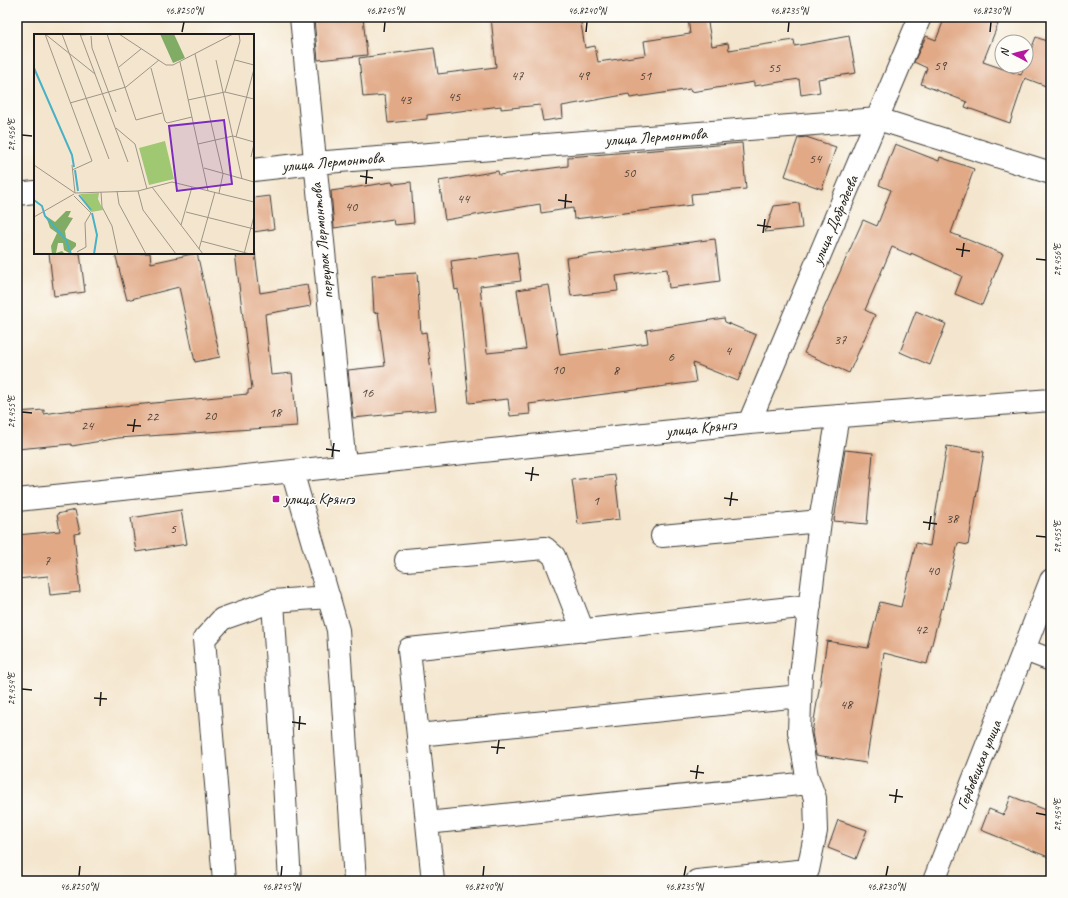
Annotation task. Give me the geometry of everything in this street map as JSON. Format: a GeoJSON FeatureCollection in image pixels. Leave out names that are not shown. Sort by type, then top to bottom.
{"type":"FeatureCollection","features":[{"type":"Feature","properties":{"kind":"street","name":"переулок Лермонтова"},"geometry":{"type":"LineString","coordinates":[[301,17],[314,163],[345,466]]}},
{"type":"Feature","properties":{"kind":"street","name":"улица Добродеева"},"geometry":{"type":"LineString","coordinates":[[748,423],[920,17]]}},
{"type":"Feature","properties":{"kind":"street","name":"улица Лермонтова"},"geometry":{"type":"LineString","coordinates":[[254,170],[314,163],[878,119],[1051,174]]}},
{"type":"Feature","properties":{"kind":"street"},"geometry":{"type":"LineString","coordinates":[[17,194],[34,192]]}},
{"type":"Feature","properties":{"kind":"street","name":"улица Крянгэ"},"geometry":{"type":"LineString","coordinates":[[17,500],[748,423],[1051,400]]}},
{"type":"Feature","properties":{"kind":"street"},"geometry":{"type":"LineString","coordinates":[[697,881],[808,870],[816,831],[815,798],[809,783],[799,732],[800,696],[820,521],[838,416]]}},
{"type":"Feature","properties":{"kind":"street"},"geometry":{"type":"LineString","coordinates":[[292,471],[338,630],[356,881]]}},
{"type":"Feature","properties":{"kind":"street"},"geometry":{"type":"LineString","coordinates":[[662,536],[820,521]]}},
{"type":"Feature","properties":{"kind":"street"},"geometry":{"type":"LineString","coordinates":[[406,560],[545,548],[554,556],[582,630]]}},
{"type":"Feature","properties":{"kind":"street","name":"Гербовецкая улица"},"geometry":{"type":"LineString","coordinates":[[934,881],[1051,580]]}},
{"type":"Feature","properties":{"kind":"street"},"geometry":{"type":"LineString","coordinates":[[224,881],[204,639],[222,619],[273,600],[329,597]]}},
{"type":"Feature","properties":{"kind":"street"},"geometry":{"type":"LineString","coordinates":[[273,600],[290,881]]}},
{"type":"Feature","properties":{"kind":"street"},"geometry":{"type":"LineString","coordinates":[[433,881],[409,649],[810,606]]}},
{"type":"Feature","properties":{"kind":"street"},"geometry":{"type":"LineString","coordinates":[[1025,650],[1051,660]]}},
{"type":"Feature","properties":{"kind":"street"},"geometry":{"type":"LineString","coordinates":[[418,735],[800,696]]}},
{"type":"Feature","properties":{"kind":"street"},"geometry":{"type":"LineString","coordinates":[[427,823],[809,783]]}},
{"type":"Feature","properties":{"kind":"building"},"geometry":{"type":"Polygon","coordinates":[[[333,17],[363,17],[367,55],[318,60],[314,19],[333,17]]]}},
{"type":"Feature","properties":{"kind":"building"},"geometry":{"type":"Polygon","coordinates":[[[491,17],[580,17],[585,48],[595,46],[598,62],[646,55],[644,41],[690,34],[688,17],[707,17],[712,46],[728,43],[729,50],[794,40],[795,46],[849,36],[856,73],[818,79],[820,92],[801,95],[799,79],[754,86],[754,82],[691,92],[690,89],[630,98],[629,94],[562,106],[563,118],[543,121],[540,105],[501,109],[501,106],[427,115],[427,119],[388,123],[385,95],[363,97],[359,58],[434,48],[438,74],[496,67],[491,17]]]}},
{"type":"Feature","properties":{"kind":"building"},"geometry":{"type":"Polygon","coordinates":[[[945,17],[981,17],[998,24],[983,62],[994,66],[994,74],[1021,75],[1034,74],[1034,42],[1036,37],[1051,43],[1051,88],[1025,78],[1010,123],[965,107],[967,102],[921,84],[927,68],[914,62],[926,36],[936,40],[945,17]]]}},
{"type":"Feature","properties":{"kind":"building"},"geometry":{"type":"Polygon","coordinates":[[[806,137],[836,147],[822,189],[785,176],[798,138],[806,137]]]}},
{"type":"Feature","properties":{"kind":"building"},"geometry":{"type":"Polygon","coordinates":[[[742,143],[746,189],[691,194],[692,205],[574,219],[573,208],[541,213],[540,204],[445,220],[439,181],[498,171],[499,175],[568,166],[568,157],[742,143]]]}},
{"type":"Feature","properties":{"kind":"building"},"geometry":{"type":"Polygon","coordinates":[[[895,144],[939,161],[940,157],[974,169],[951,233],[1003,254],[982,305],[955,294],[962,276],[911,253],[911,255],[892,247],[865,310],[875,315],[849,373],[804,353],[863,220],[877,226],[891,190],[879,185],[895,144]]]}},
{"type":"Feature","properties":{"kind":"building"},"geometry":{"type":"Polygon","coordinates":[[[392,182],[393,184],[411,182],[414,223],[394,225],[393,219],[334,228],[331,191],[392,182]]]}},
{"type":"Feature","properties":{"kind":"building"},"geometry":{"type":"Polygon","coordinates":[[[270,196],[274,229],[254,232],[254,198],[270,196]]]}},
{"type":"Feature","properties":{"kind":"building"},"geometry":{"type":"Polygon","coordinates":[[[799,203],[802,228],[765,232],[774,206],[799,203]]]}},
{"type":"Feature","properties":{"kind":"building"},"geometry":{"type":"Polygon","coordinates":[[[715,239],[720,281],[669,288],[667,269],[616,276],[618,291],[571,296],[566,258],[715,239]]]}},
{"type":"Feature","properties":{"kind":"building"},"geometry":{"type":"Polygon","coordinates":[[[517,252],[521,281],[480,286],[487,353],[526,349],[517,290],[549,285],[560,355],[648,343],[646,330],[724,318],[725,322],[756,335],[738,381],[693,363],[696,382],[529,404],[530,414],[510,416],[508,399],[469,403],[458,289],[455,290],[451,261],[517,252]]]}},
{"type":"Feature","properties":{"kind":"building"},"geometry":{"type":"Polygon","coordinates":[[[255,253],[260,293],[307,285],[311,306],[265,314],[271,375],[292,373],[297,426],[118,438],[72,446],[71,444],[17,449],[17,412],[44,410],[44,414],[71,410],[248,394],[248,390],[252,389],[235,254],[255,253]]]}},
{"type":"Feature","properties":{"kind":"building"},"geometry":{"type":"Polygon","coordinates":[[[49,254],[80,254],[85,292],[54,296],[49,254]]]}},
{"type":"Feature","properties":{"kind":"building"},"geometry":{"type":"Polygon","coordinates":[[[115,254],[150,254],[151,263],[197,254],[220,357],[195,362],[179,287],[127,300],[115,254]]]}},
{"type":"Feature","properties":{"kind":"building"},"geometry":{"type":"Polygon","coordinates":[[[417,273],[421,333],[426,332],[436,410],[353,418],[348,370],[385,366],[378,312],[374,313],[372,276],[417,273]]]}},
{"type":"Feature","properties":{"kind":"building"},"geometry":{"type":"Polygon","coordinates":[[[916,311],[946,324],[930,365],[900,352],[916,311]]]}},
{"type":"Feature","properties":{"kind":"building"},"geometry":{"type":"Polygon","coordinates":[[[947,446],[984,452],[968,545],[958,543],[943,609],[941,608],[927,664],[884,653],[866,763],[816,755],[812,733],[827,641],[868,648],[880,602],[901,607],[916,543],[930,546],[947,446]]]}},
{"type":"Feature","properties":{"kind":"building"},"geometry":{"type":"Polygon","coordinates":[[[845,450],[873,453],[867,524],[834,521],[845,450]]]}},
{"type":"Feature","properties":{"kind":"building"},"geometry":{"type":"Polygon","coordinates":[[[615,475],[620,519],[578,524],[572,480],[615,475]]]}},
{"type":"Feature","properties":{"kind":"building"},"geometry":{"type":"Polygon","coordinates":[[[75,510],[80,533],[74,534],[80,592],[50,595],[48,576],[17,579],[17,535],[60,531],[57,514],[75,510]]]}},
{"type":"Feature","properties":{"kind":"building"},"geometry":{"type":"Polygon","coordinates":[[[181,510],[187,544],[136,552],[131,518],[181,510]]]}},
{"type":"Feature","properties":{"kind":"building"},"geometry":{"type":"Polygon","coordinates":[[[1011,796],[1051,812],[1051,858],[981,830],[989,809],[1004,815],[1011,796]]]}},
{"type":"Feature","properties":{"kind":"building"},"geometry":{"type":"Polygon","coordinates":[[[838,820],[867,830],[856,859],[828,848],[838,820]]]}},
{"type":"Feature","properties":{"kind":"place","name":"улица Крянгэ"},"geometry":{"type":"Point","coordinates":[276,499]}}]}
